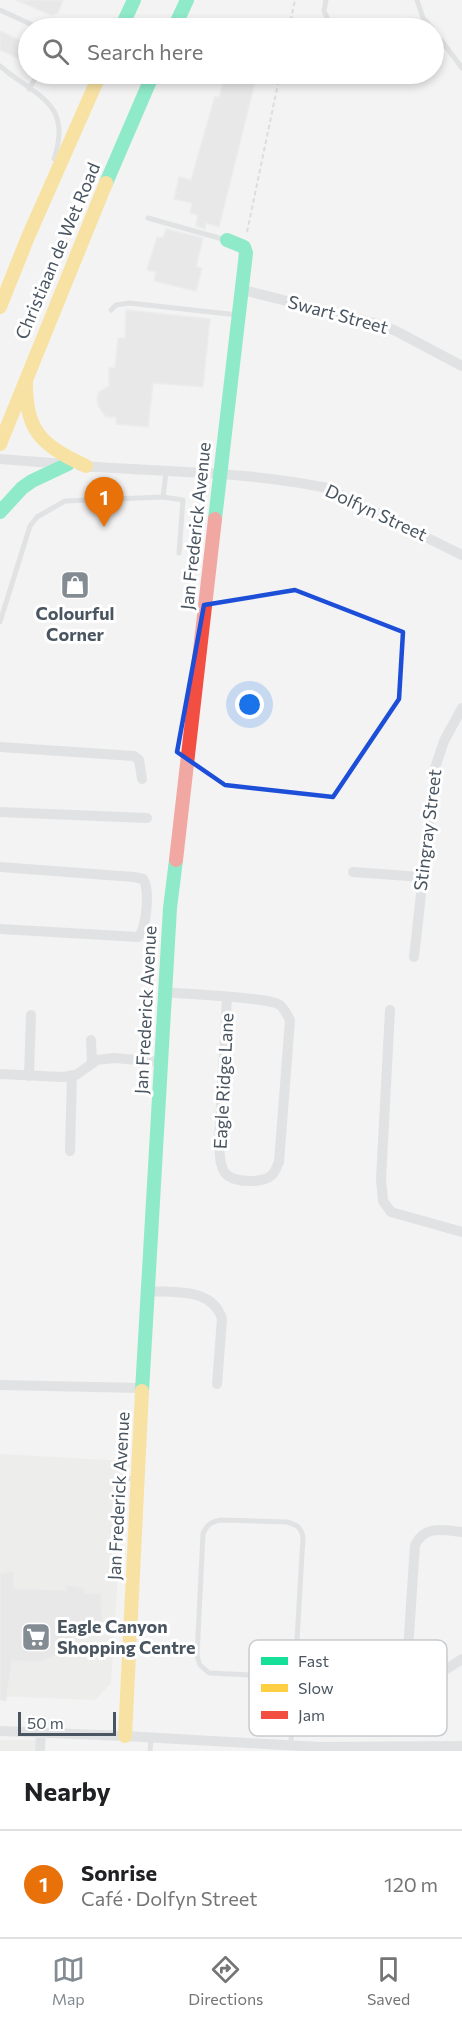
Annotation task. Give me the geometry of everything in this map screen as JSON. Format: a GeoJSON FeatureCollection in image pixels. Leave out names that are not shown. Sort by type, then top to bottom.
{"type":"FeatureCollection","features":[{"type":"Feature","properties":{"kind":"street"},"geometry":{"type":"LineString","coordinates":[[125,18],[134,0]]}},
{"type":"Feature","properties":{"kind":"street"},"geometry":{"type":"LineString","coordinates":[[179,18],[187,0]]}},
{"type":"Feature","properties":{"kind":"street","name":"Christiaan de Wet Road"},"geometry":{"type":"LineString","coordinates":[[0,307],[28,237],[96,84]]}},
{"type":"Feature","properties":{"kind":"street","name":"Christiaan de Wet Road"},"geometry":{"type":"LineString","coordinates":[[0,444],[25,377],[149,84]]}},
{"type":"Feature","properties":{"kind":"street"},"geometry":{"type":"LineString","coordinates":[[227,240],[244,247]]}},
{"type":"Feature","properties":{"kind":"street","name":"Jan Frederick Avenue"},"geometry":{"type":"LineString","coordinates":[[125,1736],[131,1478],[142,1388],[172,885],[243,290],[246,253],[244,247]]}},
{"type":"Feature","properties":{"kind":"street","name":"Swart Street"},"geometry":{"type":"LineString","coordinates":[[243,290],[374,323],[394,330],[462,366]]}},
{"type":"Feature","properties":{"kind":"street"},"geometry":{"type":"LineString","coordinates":[[25,377],[28,414],[41,437],[52,449],[86,466]]}},
{"type":"Feature","properties":{"kind":"street","name":"Dolfyn Street"},"geometry":{"type":"LineString","coordinates":[[0,459],[220,474],[304,483],[327,488],[462,555]]}},
{"type":"Feature","properties":{"kind":"street"},"geometry":{"type":"LineString","coordinates":[[0,512],[27,485],[68,465]]}},
{"type":"Feature","properties":{"kind":"street","name":"Stingray Street"},"geometry":{"type":"LineString","coordinates":[[414,957],[439,754],[462,708]]}},
{"type":"Feature","properties":{"kind":"street"},"geometry":{"type":"LineString","coordinates":[[0,747],[134,756],[139,760],[142,779]]}},
{"type":"Feature","properties":{"kind":"street"},"geometry":{"type":"LineString","coordinates":[[0,812],[147,818]]}},
{"type":"Feature","properties":{"kind":"street"},"geometry":{"type":"LineString","coordinates":[[0,867],[134,877],[145,882],[147,889],[144,926],[138,937],[0,929]]}},
{"type":"Feature","properties":{"kind":"street"},"geometry":{"type":"LineString","coordinates":[[353,872],[422,878]]}},
{"type":"Feature","properties":{"kind":"street","name":"Eagle Ridge Lane"},"geometry":{"type":"LineString","coordinates":[[164,992],[272,1002],[281,1005],[290,1020],[279,1162],[273,1175],[262,1180],[236,1179],[227,1175],[221,1162],[219,1143],[228,998]]}},
{"type":"Feature","properties":{"kind":"street"},"geometry":{"type":"LineString","coordinates":[[390,1010],[381,1179],[383,1201],[391,1212],[462,1232]]}},
{"type":"Feature","properties":{"kind":"street"},"geometry":{"type":"LineString","coordinates":[[29,1076],[32,1015]]}},
{"type":"Feature","properties":{"kind":"street"},"geometry":{"type":"LineString","coordinates":[[91,1040],[92,1063]]}},
{"type":"Feature","properties":{"kind":"street"},"geometry":{"type":"LineString","coordinates":[[0,1074],[63,1077],[76,1075],[97,1060],[114,1058],[161,1062]]}},
{"type":"Feature","properties":{"kind":"street"},"geometry":{"type":"LineString","coordinates":[[70,1151],[72,1075]]}},
{"type":"Feature","properties":{"kind":"street"},"geometry":{"type":"LineString","coordinates":[[148,1291],[198,1294],[219,1310],[222,1319],[217,1384]]}},
{"type":"Feature","properties":{"kind":"street"},"geometry":{"type":"LineString","coordinates":[[0,1385],[142,1388]]}},
{"type":"Feature","properties":{"kind":"street"},"geometry":{"type":"LineString","coordinates":[[409,1640],[415,1545],[419,1538],[432,1530],[462,1532]]}},
{"type":"Feature","properties":{"kind":"street"},"geometry":{"type":"LineString","coordinates":[[447,1668],[462,1659]]}},
{"type":"Feature","properties":{"kind":"street"},"geometry":{"type":"LineString","coordinates":[[0,1731],[291,1744],[320,1749],[462,1746]]}},
{"type":"Feature","properties":{"kind":"street"},"geometry":{"type":"LineString","coordinates":[[40,1751],[41,1732]]}},
{"type":"Feature","properties":{"kind":"lane"},"geometry":{"type":"LineString","coordinates":[[326,0],[324,12],[327,18]]}},
{"type":"Feature","properties":{"kind":"lane"},"geometry":{"type":"LineString","coordinates":[[417,0],[423,18]]}},
{"type":"Feature","properties":{"kind":"lane"},"geometry":{"type":"LineString","coordinates":[[0,10],[18,18]]}},
{"type":"Feature","properties":{"kind":"lane"},"geometry":{"type":"LineString","coordinates":[[123,18],[127,14]]}},
{"type":"Feature","properties":{"kind":"lane"},"geometry":{"type":"LineString","coordinates":[[444,44],[462,68]]}},
{"type":"Feature","properties":{"kind":"lane"},"geometry":{"type":"LineString","coordinates":[[0,66],[18,80]]}},
{"type":"Feature","properties":{"kind":"lane"},"geometry":{"type":"LineString","coordinates":[[23,84],[53,106],[58,121],[60,140],[28,237]]}},
{"type":"Feature","properties":{"kind":"lane"},"geometry":{"type":"LineString","coordinates":[[29,89],[32,84]]}},
{"type":"Feature","properties":{"kind":"lane"},"geometry":{"type":"LineString","coordinates":[[148,218],[227,240]]}},
{"type":"Feature","properties":{"kind":"lane"},"geometry":{"type":"LineString","coordinates":[[111,310],[116,305],[129,303],[239,315]]}},
{"type":"Feature","properties":{"kind":"lane"},"geometry":{"type":"LineString","coordinates":[[163,497],[166,470]]}},
{"type":"Feature","properties":{"kind":"lane"},"geometry":{"type":"LineString","coordinates":[[0,622],[30,526],[37,517],[65,501],[163,497],[183,500],[179,553]]}},
{"type":"Feature","properties":{"kind":"lane"},"geometry":{"type":"LineString","coordinates":[[249,1675],[209,1673],[200,1665],[197,1656],[203,1534],[211,1522],[221,1520],[287,1522],[297,1525],[301,1530],[303,1537],[296,1640]]}},
{"type":"Feature","properties":{"kind":"lane"},"geometry":{"type":"LineString","coordinates":[[291,1736],[291,1744]]}},
{"type":"Feature","properties":{"kind":"lane"},"geometry":{"type":"LineString","coordinates":[[150,1751],[151,1737]]}},
{"type":"Feature","properties":{"kind":"path"},"geometry":{"type":"LineString","coordinates":[[291,18],[295,0]]}},
{"type":"Feature","properties":{"kind":"path"},"geometry":{"type":"LineString","coordinates":[[244,247],[278,84]]}},
{"type":"Feature","properties":{"kind":"highlighted area"},"geometry":{"type":"Polygon","coordinates":[[[295,590],[403,632],[399,699],[333,797],[225,785],[177,752],[204,605],[295,590]]]}},
{"type":"Feature","properties":{"kind":"shaded area"},"geometry":{"type":"Polygon","coordinates":[[[0,1454],[125,1461],[111,1683],[95,1700],[0,1696],[0,1454]]]}},
{"type":"Feature","properties":{"kind":"shaded area"},"geometry":{"type":"Polygon","coordinates":[[[0,1740],[36,1740],[35,1751],[0,1751],[0,1740]]]}},
{"type":"Feature","properties":{"kind":"building"},"geometry":{"type":"Polygon","coordinates":[[[16,0],[63,0],[58,13],[51,15],[16,0]]]}},
{"type":"Feature","properties":{"kind":"building"},"geometry":{"type":"Polygon","coordinates":[[[0,31],[18,39],[18,58],[0,50],[0,31]]]}},
{"type":"Feature","properties":{"kind":"building"},"geometry":{"type":"Polygon","coordinates":[[[222,84],[255,84],[219,227],[206,223],[205,229],[196,226],[198,215],[190,213],[192,203],[174,199],[179,177],[191,180],[215,96],[219,98],[222,84]]]}},
{"type":"Feature","properties":{"kind":"building"},"geometry":{"type":"Polygon","coordinates":[[[166,229],[203,238],[196,267],[202,268],[196,291],[154,281],[156,272],[147,270],[157,237],[163,238],[166,229]]]}},
{"type":"Feature","properties":{"kind":"building"},"geometry":{"type":"Polygon","coordinates":[[[126,310],[210,319],[203,387],[153,383],[148,427],[116,424],[116,417],[106,417],[98,406],[99,392],[109,386],[109,368],[115,368],[118,338],[125,338],[126,310]]]}},
{"type":"Feature","properties":{"kind":"building","name":"Eagle Canyon Shopping Centre"},"geometry":{"type":"Polygon","coordinates":[[[14,1571],[14,1588],[66,1590],[64,1584],[84,1588],[84,1593],[101,1593],[103,1627],[70,1627],[75,1646],[42,1662],[12,1661],[6,1701],[0,1700],[0,1573],[14,1571]]]}},
{"type":"Feature","properties":{"kind":"traffic: fast"},"geometry":{"type":"LineString","coordinates":[[126,18],[134,0]]}},
{"type":"Feature","properties":{"kind":"traffic: fast"},"geometry":{"type":"LineString","coordinates":[[179,18],[187,0]]}},
{"type":"Feature","properties":{"kind":"traffic: fast"},"geometry":{"type":"LineString","coordinates":[[106,183],[149,84]]}},
{"type":"Feature","properties":{"kind":"traffic: fast"},"geometry":{"type":"LineString","coordinates":[[215,519],[246,253],[244,247],[227,240]]}},
{"type":"Feature","properties":{"kind":"traffic: fast"},"geometry":{"type":"LineString","coordinates":[[0,512],[22,488],[68,464]]}},
{"type":"Feature","properties":{"kind":"traffic: fast"},"geometry":{"type":"LineString","coordinates":[[142,1391],[170,908],[176,860]]}},
{"type":"Feature","properties":{"kind":"traffic: slow"},"geometry":{"type":"LineString","coordinates":[[0,307],[28,237],[96,84]]}},
{"type":"Feature","properties":{"kind":"traffic: slow"},"geometry":{"type":"LineString","coordinates":[[0,444],[106,183]]}},
{"type":"Feature","properties":{"kind":"traffic: slow"},"geometry":{"type":"LineString","coordinates":[[26,381],[29,413],[39,435],[58,451],[86,466]]}},
{"type":"Feature","properties":{"kind":"traffic: slow"},"geometry":{"type":"LineString","coordinates":[[125,1736],[142,1391]]}},
{"type":"Feature","properties":{"kind":"traffic: jam"},"geometry":{"type":"LineString","coordinates":[[176,860],[215,519]]}},
{"type":"Feature","properties":{"kind":"place","name":"Sonrise"},"geometry":{"type":"Point","coordinates":[104,527]}},
{"type":"Feature","properties":{"kind":"place","name":"Colourful Corner"},"geometry":{"type":"Point","coordinates":[75,585]}},
{"type":"Feature","properties":{"kind":"place","name":"Eagle Canyon Shopping Centre"},"geometry":{"type":"Point","coordinates":[36,1637]}}]}
